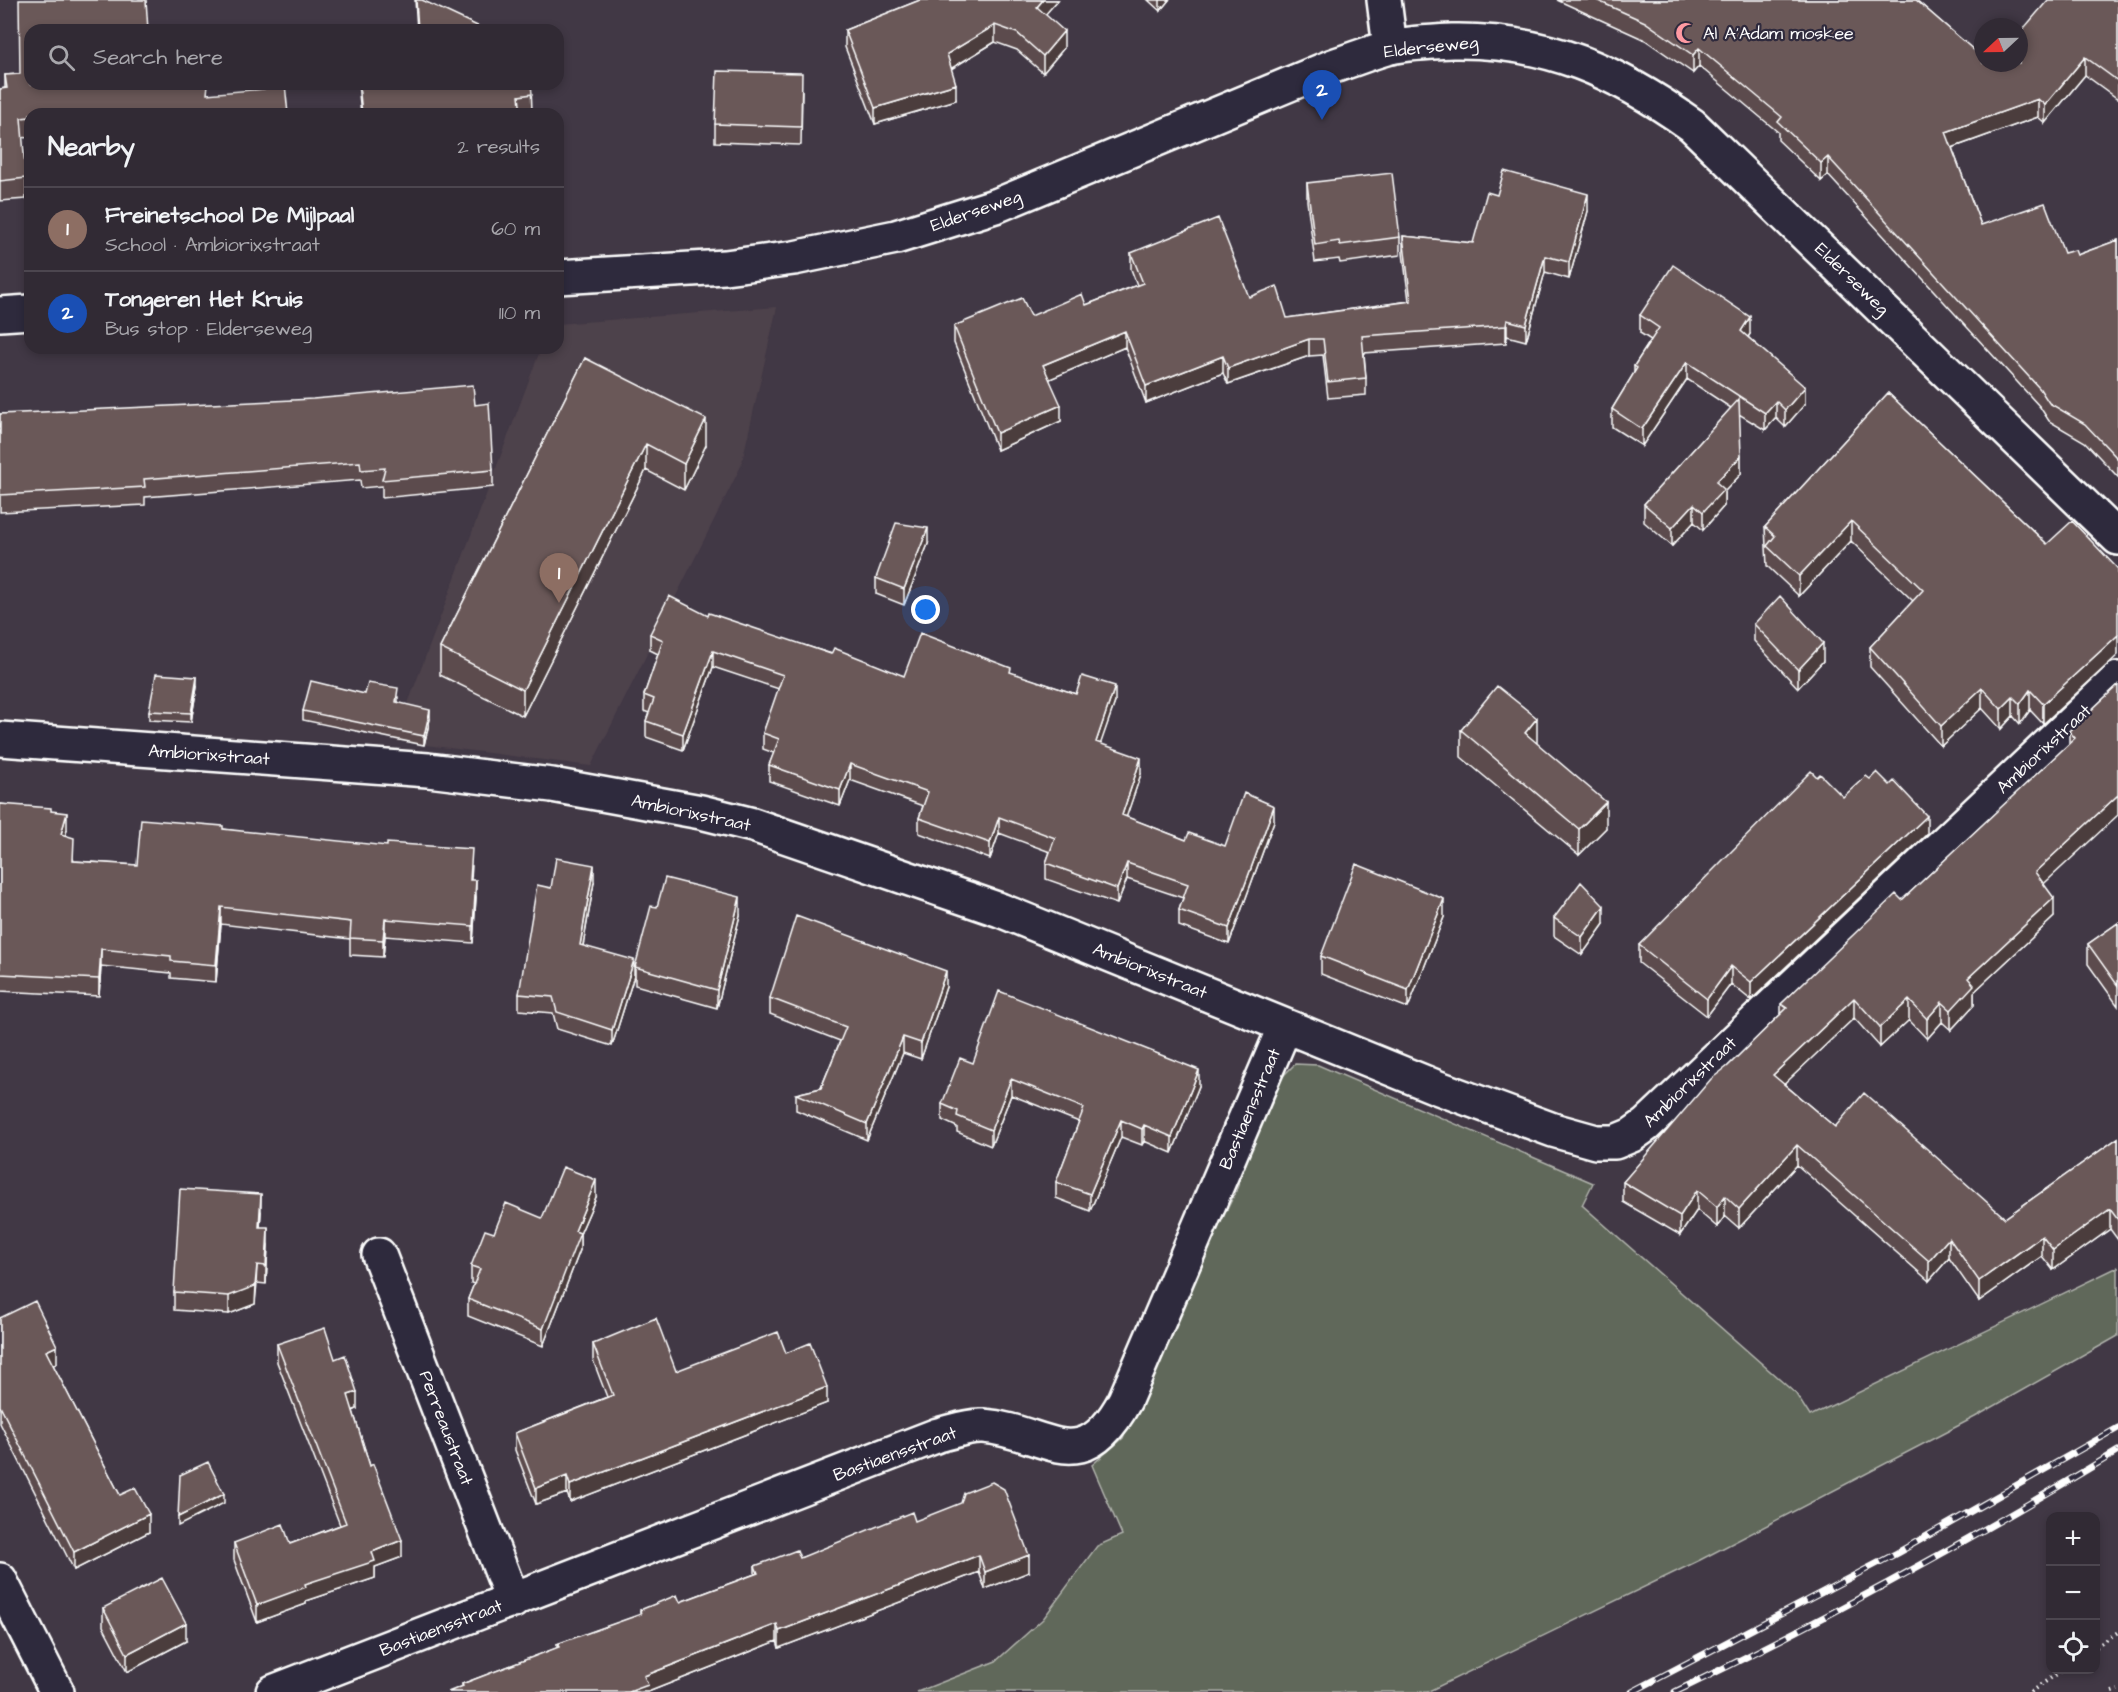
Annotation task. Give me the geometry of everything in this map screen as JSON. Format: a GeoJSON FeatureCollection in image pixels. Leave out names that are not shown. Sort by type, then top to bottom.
{"type":"FeatureCollection","features":[{"type":"Feature","properties":{"kind":"street"},"geometry":{"type":"LineString","coordinates":[[1384,0],[1390,47]]}},
{"type":"Feature","properties":{"kind":"street","name":"Elderseweg"},"geometry":{"type":"LineString","coordinates":[[564,278],[725,267],[794,258],[896,237],[998,206],[1333,66],[1390,47],[1485,41],[1529,47],[1582,62],[1613,75],[1653,97],[1692,125],[2118,538]]}},
{"type":"Feature","properties":{"kind":"street"},"geometry":{"type":"LineString","coordinates":[[0,314],[24,312]]}},
{"type":"Feature","properties":{"kind":"street","name":"Ambiorixstraat"},"geometry":{"type":"LineString","coordinates":[[0,739],[428,770],[552,785],[702,812],[753,825],[1000,910],[1436,1088],[1553,1130],[1596,1142],[1615,1142],[1632,1135],[1646,1125],[2118,679]]}},
{"type":"Feature","properties":{"kind":"street","name":"Bastiaensstraat"},"geometry":{"type":"LineString","coordinates":[[273,1692],[938,1435],[981,1426],[1019,1434],[1054,1446],[1075,1446],[1095,1438],[1112,1425],[1125,1400],[1285,1026]]}},
{"type":"Feature","properties":{"kind":"street","name":"Perreaustraat"},"geometry":{"type":"LineString","coordinates":[[379,1255],[513,1601]]}},
{"type":"Feature","properties":{"kind":"street"},"geometry":{"type":"LineString","coordinates":[[0,1580],[57,1692]]}},
{"type":"Feature","properties":{"kind":"path"},"geometry":{"type":"LineString","coordinates":[[2100,1644],[2118,1632]]}},
{"type":"Feature","properties":{"kind":"path"},"geometry":{"type":"LineString","coordinates":[[2030,1692],[2057,1674]]}},
{"type":"Feature","properties":{"kind":"path"},"geometry":{"type":"LineString","coordinates":[[2112,1692],[2118,1690]]}},
{"type":"Feature","properties":{"kind":"shaded area"},"geometry":{"type":"Polygon","coordinates":[[[777,307],[741,466],[591,766],[394,741],[539,354],[564,354],[564,324],[777,307]]]}},
{"type":"Feature","properties":{"kind":"green space"},"geometry":{"type":"Polygon","coordinates":[[[1295,1064],[1318,1065],[1593,1183],[1582,1205],[1796,1394],[1810,1416],[2118,1267],[2118,1336],[1975,1417],[1700,1560],[1427,1692],[917,1692],[996,1661],[1043,1619],[1097,1546],[1122,1535],[1092,1465],[1123,1438],[1142,1386],[1236,1191],[1274,1085],[1295,1064]]]}},
{"type":"Feature","properties":{"kind":"building"},"geometry":{"type":"Polygon","coordinates":[[[19,0],[146,0],[148,24],[24,24],[24,90],[207,90],[207,94],[286,90],[287,108],[24,108],[24,118],[21,118],[24,178],[0,181],[0,89],[7,88],[5,75],[20,74],[19,0]]]}},
{"type":"Feature","properties":{"kind":"building"},"geometry":{"type":"Polygon","coordinates":[[[416,0],[422,0],[473,24],[418,24],[416,0]]]}},
{"type":"Feature","properties":{"kind":"building"},"geometry":{"type":"Polygon","coordinates":[[[920,0],[1043,0],[1037,7],[1064,31],[1043,56],[1017,33],[995,25],[947,54],[956,84],[875,108],[845,30],[920,0]]]}},
{"type":"Feature","properties":{"kind":"building"},"geometry":{"type":"Polygon","coordinates":[[[1596,0],[1916,0],[1974,50],[1974,72],[2028,72],[2028,23],[2048,0],[2118,0],[2118,81],[2085,57],[2045,105],[2038,99],[1946,132],[1981,225],[2045,203],[2064,253],[2075,250],[2077,255],[2118,240],[2118,459],[2085,424],[2049,403],[2040,389],[1828,157],[1821,163],[1778,122],[1782,117],[1699,48],[1693,55],[1645,22],[1596,0]]]}},
{"type":"Feature","properties":{"kind":"building"},"geometry":{"type":"Polygon","coordinates":[[[717,71],[802,73],[801,127],[715,124],[717,71]]]}},
{"type":"Feature","properties":{"kind":"building"},"geometry":{"type":"Polygon","coordinates":[[[360,90],[532,90],[532,94],[519,96],[520,108],[361,108],[360,90]]]}},
{"type":"Feature","properties":{"kind":"building"},"geometry":{"type":"Polygon","coordinates":[[[1504,171],[1588,194],[1569,262],[1545,256],[1526,325],[1507,320],[1506,326],[1362,336],[1366,378],[1328,382],[1323,339],[1309,339],[1228,368],[1223,356],[1146,386],[1125,331],[1043,365],[1061,405],[997,433],[954,326],[1022,298],[1031,316],[1082,294],[1086,305],[1143,283],[1131,253],[1218,218],[1249,297],[1277,286],[1287,318],[1411,301],[1403,236],[1473,243],[1487,192],[1497,195],[1504,171]]]}},
{"type":"Feature","properties":{"kind":"building"},"geometry":{"type":"Polygon","coordinates":[[[1392,173],[1400,237],[1340,245],[1339,241],[1315,245],[1307,183],[1392,173]]]}},
{"type":"Feature","properties":{"kind":"building"},"geometry":{"type":"Polygon","coordinates":[[[1673,265],[1750,317],[1741,331],[1805,387],[1785,410],[1776,401],[1765,413],[1687,362],[1642,429],[1612,409],[1637,368],[1634,366],[1659,328],[1640,315],[1673,265]]]}},
{"type":"Feature","properties":{"kind":"building"},"geometry":{"type":"Polygon","coordinates":[[[585,358],[706,419],[684,464],[646,444],[523,690],[440,648],[585,358]]]}},
{"type":"Feature","properties":{"kind":"building"},"geometry":{"type":"Polygon","coordinates":[[[473,385],[475,405],[489,403],[493,470],[382,480],[385,468],[361,470],[360,462],[144,479],[145,487],[0,495],[0,414],[313,399],[473,385]]]}},
{"type":"Feature","properties":{"kind":"building"},"geometry":{"type":"Polygon","coordinates":[[[1888,393],[2047,544],[2072,521],[2118,569],[2118,635],[2043,704],[2030,690],[2020,704],[2013,697],[2001,709],[1982,688],[1941,726],[1870,647],[1923,590],[1851,521],[1799,576],[1767,546],[1775,536],[1765,527],[1888,393]]]}},
{"type":"Feature","properties":{"kind":"building"},"geometry":{"type":"Polygon","coordinates":[[[1739,399],[1741,456],[1716,482],[1724,489],[1703,512],[1694,504],[1672,528],[1644,504],[1739,399]]]}},
{"type":"Feature","properties":{"kind":"building"},"geometry":{"type":"Polygon","coordinates":[[[896,523],[928,528],[904,589],[876,578],[896,523]]]}},
{"type":"Feature","properties":{"kind":"building"},"geometry":{"type":"Polygon","coordinates":[[[669,596],[708,616],[709,613],[831,654],[834,648],[904,676],[920,633],[1011,668],[1010,672],[1076,694],[1082,676],[1115,686],[1096,742],[1141,758],[1122,815],[1186,840],[1189,833],[1225,846],[1244,793],[1274,806],[1229,928],[1179,910],[1188,884],[1127,863],[1117,889],[1046,863],[1055,838],[999,817],[990,843],[919,818],[928,792],[850,764],[840,790],[769,765],[779,739],[763,733],[783,675],[713,651],[683,734],[646,721],[654,699],[644,695],[663,640],[650,634],[669,596]]]}},
{"type":"Feature","properties":{"kind":"building"},"geometry":{"type":"Polygon","coordinates":[[[1780,596],[1823,643],[1798,670],[1754,624],[1780,596]]]}},
{"type":"Feature","properties":{"kind":"building"},"geometry":{"type":"Polygon","coordinates":[[[156,674],[197,677],[191,713],[149,711],[156,674]]]}},
{"type":"Feature","properties":{"kind":"building"},"geometry":{"type":"Polygon","coordinates":[[[311,681],[365,694],[368,683],[398,688],[396,702],[430,710],[424,736],[303,711],[311,681]]]}},
{"type":"Feature","properties":{"kind":"building"},"geometry":{"type":"Polygon","coordinates":[[[2118,685],[2118,795],[2035,872],[2054,898],[1968,978],[1974,985],[1951,1010],[1942,1002],[1927,1019],[1909,1000],[1880,1027],[1854,998],[1773,1075],[1835,1127],[1864,1093],[2005,1218],[2118,1138],[2118,1220],[2110,1209],[2053,1250],[2042,1236],[1979,1281],[1949,1238],[1929,1261],[1797,1145],[1739,1209],[1725,1196],[1717,1207],[1697,1190],[1680,1216],[1623,1182],[1711,1079],[1728,1066],[1787,1008],[1781,1004],[1896,894],[1902,900],[2075,738],[2069,731],[2118,685]]]}},
{"type":"Feature","properties":{"kind":"building"},"geometry":{"type":"Polygon","coordinates":[[[1497,686],[1537,718],[1525,733],[1606,802],[1579,829],[1461,730],[1497,686]]]}},
{"type":"Feature","properties":{"kind":"building"},"geometry":{"type":"Polygon","coordinates":[[[1811,771],[1817,777],[1820,774],[1843,797],[1866,776],[1870,779],[1877,772],[1890,785],[1894,781],[1927,816],[1751,982],[1731,966],[1707,999],[1639,945],[1811,771]]]}},
{"type":"Feature","properties":{"kind":"building"},"geometry":{"type":"Polygon","coordinates":[[[0,804],[51,808],[51,811],[67,813],[61,834],[74,838],[73,861],[137,865],[141,819],[223,826],[223,829],[387,846],[387,843],[472,849],[470,880],[476,880],[473,926],[385,919],[383,940],[350,938],[351,922],[221,907],[216,965],[171,961],[171,956],[101,949],[99,979],[0,974],[0,804]]]}},
{"type":"Feature","properties":{"kind":"building"},"geometry":{"type":"Polygon","coordinates":[[[556,858],[594,865],[580,945],[634,960],[612,1030],[557,1012],[553,997],[519,994],[537,885],[551,888],[556,858]]]}},
{"type":"Feature","properties":{"kind":"building"},"geometry":{"type":"Polygon","coordinates":[[[1356,864],[1444,899],[1408,990],[1321,956],[1356,864]]]}},
{"type":"Feature","properties":{"kind":"building"},"geometry":{"type":"Polygon","coordinates":[[[665,878],[740,897],[717,990],[635,967],[651,906],[657,907],[665,878]]]}},
{"type":"Feature","properties":{"kind":"building"},"geometry":{"type":"Polygon","coordinates":[[[1581,882],[1604,906],[1582,937],[1554,918],[1581,882]]]}},
{"type":"Feature","properties":{"kind":"building"},"geometry":{"type":"Polygon","coordinates":[[[796,916],[946,971],[921,1043],[903,1037],[867,1124],[796,1094],[821,1088],[846,1027],[770,998],[796,916]]]}},
{"type":"Feature","properties":{"kind":"building"},"geometry":{"type":"Polygon","coordinates":[[[2118,923],[2118,986],[2088,944],[2118,923]]]}},
{"type":"Feature","properties":{"kind":"building"},"geometry":{"type":"Polygon","coordinates":[[[999,991],[1199,1070],[1172,1137],[1144,1125],[1142,1129],[1121,1120],[1090,1194],[1056,1182],[1084,1108],[1011,1079],[991,1130],[957,1116],[958,1111],[942,1104],[960,1058],[973,1063],[999,991]]]}},
{"type":"Feature","properties":{"kind":"building"},"geometry":{"type":"Polygon","coordinates":[[[563,1167],[596,1180],[575,1231],[580,1233],[543,1329],[468,1299],[480,1269],[471,1266],[485,1230],[494,1233],[506,1203],[542,1218],[563,1167]]]}},
{"type":"Feature","properties":{"kind":"building"},"geometry":{"type":"Polygon","coordinates":[[[180,1189],[261,1194],[259,1227],[268,1227],[266,1266],[257,1265],[255,1286],[229,1296],[174,1292],[180,1189]]]}},
{"type":"Feature","properties":{"kind":"building"},"geometry":{"type":"Polygon","coordinates":[[[35,1301],[57,1346],[46,1351],[120,1495],[135,1488],[149,1514],[74,1552],[0,1406],[0,1318],[35,1301]]]}},
{"type":"Feature","properties":{"kind":"building"},"geometry":{"type":"Polygon","coordinates":[[[656,1318],[676,1371],[778,1332],[786,1353],[810,1343],[827,1387],[570,1485],[567,1476],[536,1488],[515,1433],[613,1395],[593,1344],[656,1318]]]}},
{"type":"Feature","properties":{"kind":"building"},"geometry":{"type":"Polygon","coordinates":[[[325,1328],[335,1359],[345,1355],[357,1392],[348,1395],[370,1466],[373,1464],[402,1540],[372,1552],[375,1561],[305,1584],[306,1587],[257,1605],[234,1543],[283,1524],[290,1544],[346,1523],[277,1344],[325,1328]]]}},
{"type":"Feature","properties":{"kind":"building"},"geometry":{"type":"Polygon","coordinates":[[[208,1462],[224,1494],[178,1517],[180,1475],[208,1462]]]}},
{"type":"Feature","properties":{"kind":"building"},"geometry":{"type":"Polygon","coordinates":[[[992,1482],[1004,1489],[1029,1555],[985,1572],[979,1555],[779,1631],[777,1624],[644,1676],[648,1685],[629,1692],[448,1692],[463,1686],[462,1684],[559,1647],[557,1644],[641,1614],[640,1610],[677,1595],[680,1602],[758,1573],[755,1566],[797,1550],[800,1558],[912,1512],[915,1521],[961,1503],[964,1493],[992,1482]]]}},
{"type":"Feature","properties":{"kind":"building"},"geometry":{"type":"Polygon","coordinates":[[[162,1578],[186,1623],[127,1654],[103,1608],[162,1578]]]}},
{"type":"Feature","properties":{"kind":"railway"},"geometry":{"type":"LineString","coordinates":[[1632,1692],[1897,1553],[2118,1428]]}},
{"type":"Feature","properties":{"kind":"railway"},"geometry":{"type":"LineString","coordinates":[[1675,1692],[1900,1577],[2118,1451]]}},
{"type":"Feature","properties":{"kind":"place","name":"Al A’Adam moskee"},"geometry":{"type":"Point","coordinates":[1686,33]}},
{"type":"Feature","properties":{"kind":"place","name":"Tongeren Het Kruis"},"geometry":{"type":"Point","coordinates":[1322,120]}},
{"type":"Feature","properties":{"kind":"place","name":"Freinetschool De Mijlpaal"},"geometry":{"type":"Point","coordinates":[559,603]}}]}
